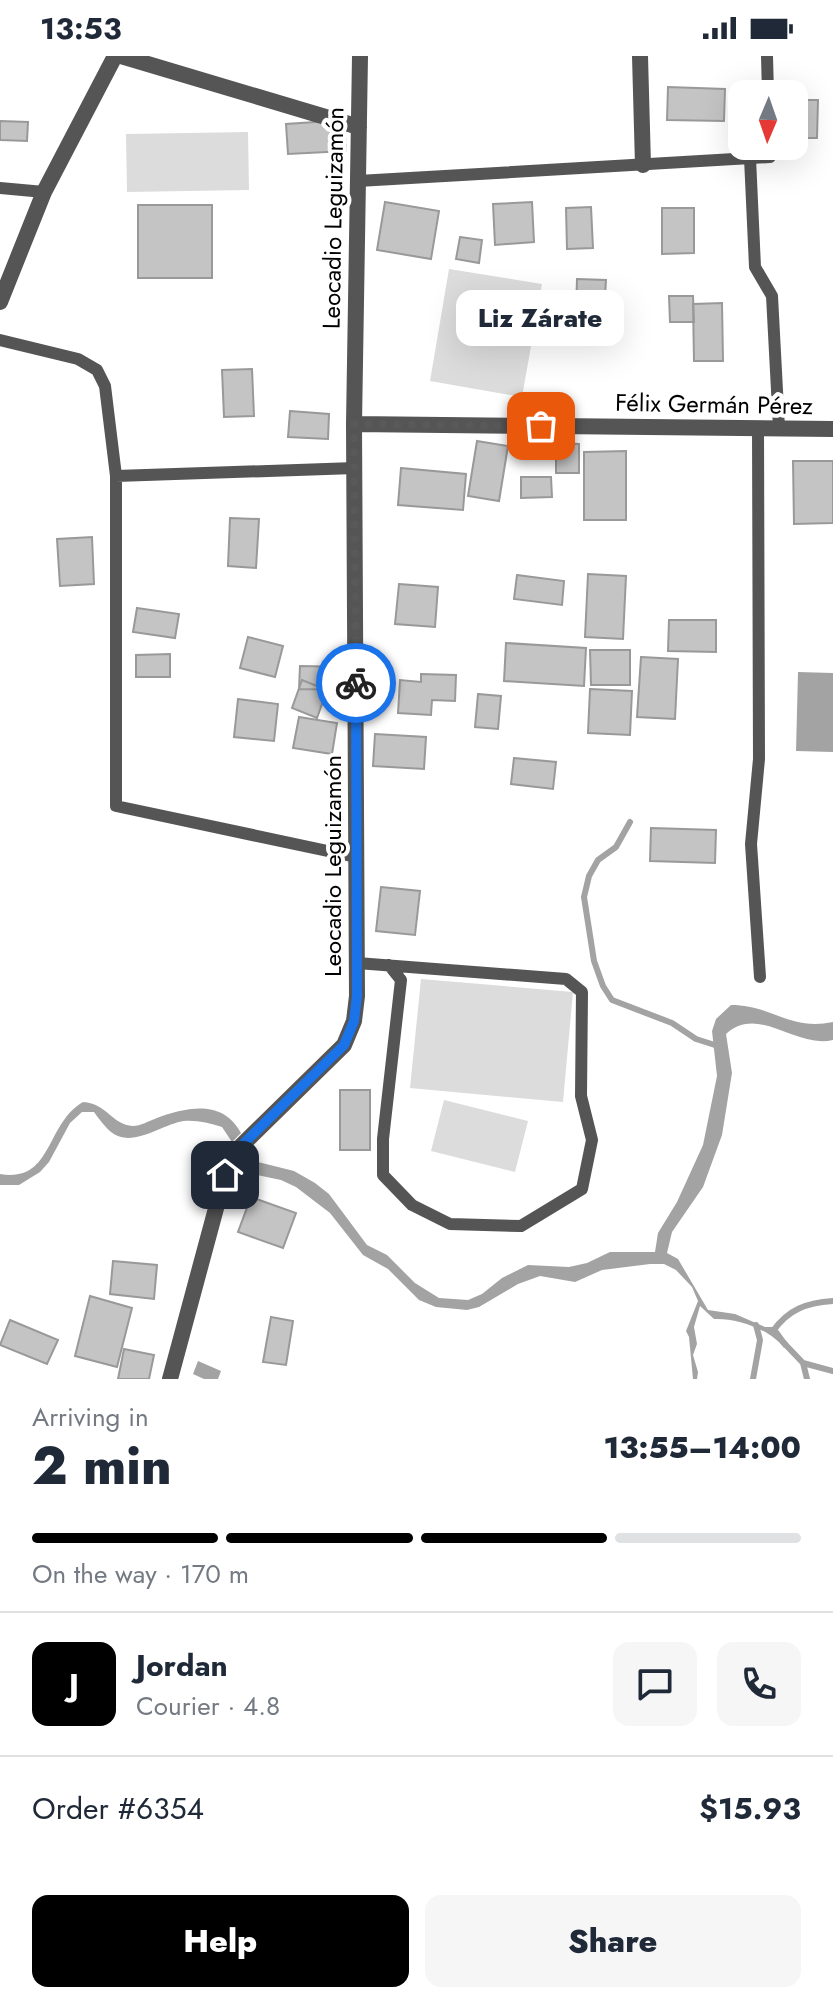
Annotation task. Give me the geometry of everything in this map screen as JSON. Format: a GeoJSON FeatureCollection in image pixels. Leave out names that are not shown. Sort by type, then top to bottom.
{"type":"FeatureCollection","features":[{"type":"Feature","properties":{"kind":"street"},"geometry":{"type":"LineString","coordinates":[[0,302],[44,192],[115,56]]}},
{"type":"Feature","properties":{"kind":"street"},"geometry":{"type":"LineString","coordinates":[[121,56],[359,127]]}},
{"type":"Feature","properties":{"kind":"street","name":"Leocadio Leguizamón"},"geometry":{"type":"LineString","coordinates":[[170,1379],[225,1175],[239,1148],[344,1045],[354,1021],[357,963],[354,424],[360,56]]}},
{"type":"Feature","properties":{"kind":"street"},"geometry":{"type":"LineString","coordinates":[[640,56],[643,165]]}},
{"type":"Feature","properties":{"kind":"street","name":"Félix Germán Pérez"},"geometry":{"type":"LineString","coordinates":[[354,424],[833,429]]}},
{"type":"Feature","properties":{"kind":"lane"},"geometry":{"type":"LineString","coordinates":[[767,56],[768,80]]}},
{"type":"Feature","properties":{"kind":"lane"},"geometry":{"type":"LineString","coordinates":[[358,181],[728,159]]}},
{"type":"Feature","properties":{"kind":"lane"},"geometry":{"type":"LineString","coordinates":[[750,160],[755,267],[772,296],[779,428]]}},
{"type":"Feature","properties":{"kind":"lane"},"geometry":{"type":"LineString","coordinates":[[0,188],[44,192]]}},
{"type":"Feature","properties":{"kind":"lane"},"geometry":{"type":"LineString","coordinates":[[0,340],[78,359],[97,370],[105,386],[116,476],[116,806],[356,857]]}},
{"type":"Feature","properties":{"kind":"lane"},"geometry":{"type":"LineString","coordinates":[[758,428],[759,759],[751,844],[760,977]]}},
{"type":"Feature","properties":{"kind":"lane"},"geometry":{"type":"LineString","coordinates":[[116,476],[355,468]]}},
{"type":"Feature","properties":{"kind":"lane"},"geometry":{"type":"LineString","coordinates":[[357,963],[389,965],[566,979],[582,992],[581,1096],[592,1140],[582,1189],[521,1226],[450,1224],[412,1205],[383,1175],[383,1139],[401,980],[389,965]]}},
{"type":"Feature","properties":{"kind":"shaded area"},"geometry":{"type":"Polygon","coordinates":[[[248,132],[249,190],[127,192],[126,134],[248,132]]]}},
{"type":"Feature","properties":{"kind":"shaded area"},"geometry":{"type":"Polygon","coordinates":[[[449,269],[542,284],[522,397],[430,381],[449,269]]]}},
{"type":"Feature","properties":{"kind":"shaded area"},"geometry":{"type":"Polygon","coordinates":[[[798,672],[833,673],[833,752],[796,751],[798,672]]]}},
{"type":"Feature","properties":{"kind":"shaded area"},"geometry":{"type":"Polygon","coordinates":[[[421,979],[573,992],[563,1102],[410,1088],[421,979]]]}},
{"type":"Feature","properties":{"kind":"shaded area"},"geometry":{"type":"Polygon","coordinates":[[[731,1005],[758,1009],[804,1023],[833,1022],[833,1040],[805,1039],[764,1025],[751,1024],[739,1026],[726,1034],[732,1073],[722,1135],[703,1187],[672,1232],[667,1253],[678,1259],[708,1310],[735,1314],[765,1327],[776,1327],[789,1345],[784,1348],[770,1335],[752,1326],[733,1320],[714,1319],[700,1306],[694,1327],[697,1344],[693,1355],[697,1379],[693,1379],[686,1331],[698,1301],[692,1287],[676,1270],[664,1264],[602,1270],[575,1282],[540,1276],[518,1284],[479,1307],[467,1310],[436,1307],[419,1300],[388,1269],[363,1255],[330,1213],[296,1187],[257,1175],[250,1169],[254,1161],[294,1171],[315,1183],[329,1194],[367,1245],[387,1255],[415,1283],[439,1298],[468,1300],[528,1265],[569,1267],[587,1263],[610,1252],[655,1252],[658,1233],[677,1202],[703,1145],[717,1076],[712,1031],[716,1019],[731,1005]]]}},
{"type":"Feature","properties":{"kind":"shaded area"},"geometry":{"type":"Polygon","coordinates":[[[444,1100],[528,1121],[515,1172],[431,1151],[444,1100]]]}},
{"type":"Feature","properties":{"kind":"shaded area"},"geometry":{"type":"Polygon","coordinates":[[[83,1102],[98,1106],[120,1122],[133,1126],[180,1111],[214,1110],[233,1122],[241,1133],[232,1142],[222,1127],[184,1121],[138,1137],[119,1137],[94,1112],[82,1112],[70,1123],[49,1162],[40,1172],[19,1185],[0,1185],[0,1174],[30,1170],[40,1161],[61,1124],[83,1102]]]}},
{"type":"Feature","properties":{"kind":"shaded area"},"geometry":{"type":"Polygon","coordinates":[[[198,1361],[221,1371],[218,1379],[204,1379],[193,1374],[198,1361]]]}},
{"type":"Feature","properties":{"kind":"building"},"geometry":{"type":"Polygon","coordinates":[[[668,87],[725,89],[724,121],[667,120],[668,87]]]}},
{"type":"Feature","properties":{"kind":"building"},"geometry":{"type":"Polygon","coordinates":[[[808,100],[818,100],[817,138],[808,138],[808,100]]]}},
{"type":"Feature","properties":{"kind":"building"},"geometry":{"type":"Polygon","coordinates":[[[345,120],[346,151],[288,154],[286,124],[345,120]]]}},
{"type":"Feature","properties":{"kind":"building"},"geometry":{"type":"Polygon","coordinates":[[[0,121],[28,122],[27,141],[0,140],[0,121]]]}},
{"type":"Feature","properties":{"kind":"building"},"geometry":{"type":"Polygon","coordinates":[[[385,202],[439,211],[431,259],[377,250],[385,202]]]}},
{"type":"Feature","properties":{"kind":"building"},"geometry":{"type":"Polygon","coordinates":[[[532,202],[534,242],[495,245],[493,204],[532,202]]]}},
{"type":"Feature","properties":{"kind":"building"},"geometry":{"type":"Polygon","coordinates":[[[138,205],[212,205],[212,278],[138,278],[138,205]]]}},
{"type":"Feature","properties":{"kind":"building"},"geometry":{"type":"Polygon","coordinates":[[[591,207],[593,248],[567,249],[566,208],[591,207]]]}},
{"type":"Feature","properties":{"kind":"building"},"geometry":{"type":"Polygon","coordinates":[[[662,208],[694,208],[694,253],[662,254],[662,208]]]}},
{"type":"Feature","properties":{"kind":"building"},"geometry":{"type":"Polygon","coordinates":[[[460,237],[482,240],[479,263],[456,259],[460,237]]]}},
{"type":"Feature","properties":{"kind":"building"},"geometry":{"type":"Polygon","coordinates":[[[577,279],[606,280],[604,313],[576,312],[577,279]]]}},
{"type":"Feature","properties":{"kind":"building"},"geometry":{"type":"Polygon","coordinates":[[[669,296],[693,296],[694,322],[670,322],[669,296]]]}},
{"type":"Feature","properties":{"kind":"building"},"geometry":{"type":"Polygon","coordinates":[[[722,303],[723,361],[694,361],[693,304],[722,303]]]}},
{"type":"Feature","properties":{"kind":"building"},"geometry":{"type":"Polygon","coordinates":[[[252,369],[254,416],[224,417],[222,370],[252,369]]]}},
{"type":"Feature","properties":{"kind":"building"},"geometry":{"type":"Polygon","coordinates":[[[290,411],[329,414],[328,439],[288,437],[290,411]]]}},
{"type":"Feature","properties":{"kind":"building"},"geometry":{"type":"Polygon","coordinates":[[[477,441],[508,446],[499,501],[468,496],[477,441]]]}},
{"type":"Feature","properties":{"kind":"building"},"geometry":{"type":"Polygon","coordinates":[[[556,443],[579,444],[579,473],[556,473],[556,443]]]}},
{"type":"Feature","properties":{"kind":"building"},"geometry":{"type":"Polygon","coordinates":[[[626,451],[626,520],[584,520],[584,452],[626,451]]]}},
{"type":"Feature","properties":{"kind":"building"},"geometry":{"type":"Polygon","coordinates":[[[793,461],[833,461],[833,523],[794,524],[793,461]]]}},
{"type":"Feature","properties":{"kind":"building"},"geometry":{"type":"Polygon","coordinates":[[[401,468],[466,474],[463,510],[398,505],[401,468]]]}},
{"type":"Feature","properties":{"kind":"building"},"geometry":{"type":"Polygon","coordinates":[[[521,477],[551,477],[552,497],[521,498],[521,477]]]}},
{"type":"Feature","properties":{"kind":"building"},"geometry":{"type":"Polygon","coordinates":[[[230,518],[259,519],[256,568],[228,566],[230,518]]]}},
{"type":"Feature","properties":{"kind":"building"},"geometry":{"type":"Polygon","coordinates":[[[92,537],[94,584],[60,586],[57,539],[92,537]]]}},
{"type":"Feature","properties":{"kind":"building"},"geometry":{"type":"Polygon","coordinates":[[[588,574],[626,576],[623,639],[585,637],[588,574]]]}},
{"type":"Feature","properties":{"kind":"building"},"geometry":{"type":"Polygon","coordinates":[[[517,575],[564,581],[562,605],[514,599],[517,575]]]}},
{"type":"Feature","properties":{"kind":"building"},"geometry":{"type":"Polygon","coordinates":[[[399,584],[438,587],[435,627],[395,624],[399,584]]]}},
{"type":"Feature","properties":{"kind":"building"},"geometry":{"type":"Polygon","coordinates":[[[137,608],[179,614],[175,638],[133,632],[137,608]]]}},
{"type":"Feature","properties":{"kind":"building"},"geometry":{"type":"Polygon","coordinates":[[[669,620],[716,620],[716,652],[668,651],[669,620]]]}},
{"type":"Feature","properties":{"kind":"building"},"geometry":{"type":"Polygon","coordinates":[[[248,637],[283,646],[275,677],[240,668],[248,637]]]}},
{"type":"Feature","properties":{"kind":"building"},"geometry":{"type":"Polygon","coordinates":[[[506,643],[586,648],[584,686],[504,681],[506,643]]]}},
{"type":"Feature","properties":{"kind":"building"},"geometry":{"type":"Polygon","coordinates":[[[590,650],[630,650],[630,685],[591,685],[590,650]]]}},
{"type":"Feature","properties":{"kind":"building"},"geometry":{"type":"Polygon","coordinates":[[[170,654],[170,677],[136,677],[136,655],[170,654]]]}},
{"type":"Feature","properties":{"kind":"building"},"geometry":{"type":"Polygon","coordinates":[[[641,657],[678,659],[675,719],[637,717],[641,657]]]}},
{"type":"Feature","properties":{"kind":"building"},"geometry":{"type":"Polygon","coordinates":[[[300,666],[349,667],[349,690],[299,689],[300,666]]]}},
{"type":"Feature","properties":{"kind":"building"},"geometry":{"type":"Polygon","coordinates":[[[421,674],[456,675],[455,701],[432,700],[431,715],[398,713],[400,680],[421,682],[421,674]]]}},
{"type":"Feature","properties":{"kind":"building"},"geometry":{"type":"Polygon","coordinates":[[[302,680],[327,690],[317,718],[292,708],[302,680]]]}},
{"type":"Feature","properties":{"kind":"building"},"geometry":{"type":"Polygon","coordinates":[[[590,689],[632,691],[630,735],[588,733],[590,689]]]}},
{"type":"Feature","properties":{"kind":"building"},"geometry":{"type":"Polygon","coordinates":[[[478,694],[501,696],[498,729],[475,727],[478,694]]]}},
{"type":"Feature","properties":{"kind":"building"},"geometry":{"type":"Polygon","coordinates":[[[238,699],[278,704],[274,741],[234,737],[238,699]]]}},
{"type":"Feature","properties":{"kind":"building"},"geometry":{"type":"Polygon","coordinates":[[[299,717],[337,723],[332,754],[293,748],[299,717]]]}},
{"type":"Feature","properties":{"kind":"building"},"geometry":{"type":"Polygon","coordinates":[[[375,734],[426,737],[424,769],[373,766],[375,734]]]}},
{"type":"Feature","properties":{"kind":"building"},"geometry":{"type":"Polygon","coordinates":[[[514,758],[556,762],[553,789],[511,784],[514,758]]]}},
{"type":"Feature","properties":{"kind":"building"},"geometry":{"type":"Polygon","coordinates":[[[651,828],[716,830],[715,863],[650,861],[651,828]]]}},
{"type":"Feature","properties":{"kind":"building"},"geometry":{"type":"Polygon","coordinates":[[[381,887],[420,891],[415,935],[376,931],[381,887]]]}},
{"type":"Feature","properties":{"kind":"building"},"geometry":{"type":"Polygon","coordinates":[[[340,1090],[370,1090],[370,1150],[340,1150],[340,1090]]]}},
{"type":"Feature","properties":{"kind":"building"},"geometry":{"type":"Polygon","coordinates":[[[251,1197],[296,1213],[283,1248],[238,1232],[251,1197]]]}},
{"type":"Feature","properties":{"kind":"building"},"geometry":{"type":"Polygon","coordinates":[[[113,1261],[157,1265],[154,1299],[110,1294],[113,1261]]]}},
{"type":"Feature","properties":{"kind":"building"},"geometry":{"type":"Polygon","coordinates":[[[90,1296],[132,1308],[117,1367],[75,1356],[90,1296]]]}},
{"type":"Feature","properties":{"kind":"building"},"geometry":{"type":"Polygon","coordinates":[[[271,1317],[293,1321],[286,1365],[263,1362],[271,1317]]]}},
{"type":"Feature","properties":{"kind":"building"},"geometry":{"type":"Polygon","coordinates":[[[10,1320],[58,1340],[47,1364],[0,1345],[10,1320]]]}},
{"type":"Feature","properties":{"kind":"building"},"geometry":{"type":"Polygon","coordinates":[[[124,1349],[154,1355],[149,1379],[118,1379],[124,1349]]]}},
{"type":"Feature","properties":{"kind":"waterway"},"geometry":{"type":"LineString","coordinates":[[630,822],[616,847],[598,860],[589,876],[584,897],[594,961],[603,986],[612,1000],[672,1023],[696,1039],[718,1046]]}},
{"type":"Feature","properties":{"kind":"waterway"},"geometry":{"type":"LineString","coordinates":[[773,1331],[785,1317],[799,1308],[833,1301]]}},
{"type":"Feature","properties":{"kind":"waterway"},"geometry":{"type":"LineString","coordinates":[[753,1379],[760,1340],[756,1325]]}},
{"type":"Feature","properties":{"kind":"waterway"},"geometry":{"type":"LineString","coordinates":[[783,1342],[803,1363],[833,1371]]}},
{"type":"Feature","properties":{"kind":"waterway"},"geometry":{"type":"LineString","coordinates":[[803,1363],[807,1379]]}},
{"type":"Feature","properties":{"kind":"way so far"},"geometry":{"type":"LineString","coordinates":[[356,683],[354,424],[541,426]]}},
{"type":"Feature","properties":{"kind":"place","name":"Liz Zárate"},"geometry":{"type":"Point","coordinates":[541,426]}},
{"type":"Feature","properties":{"kind":"route"},"geometry":{"type":"LineString","coordinates":[[225,1175],[239,1148],[344,1045],[354,1021],[357,996],[356,683]]}}]}
